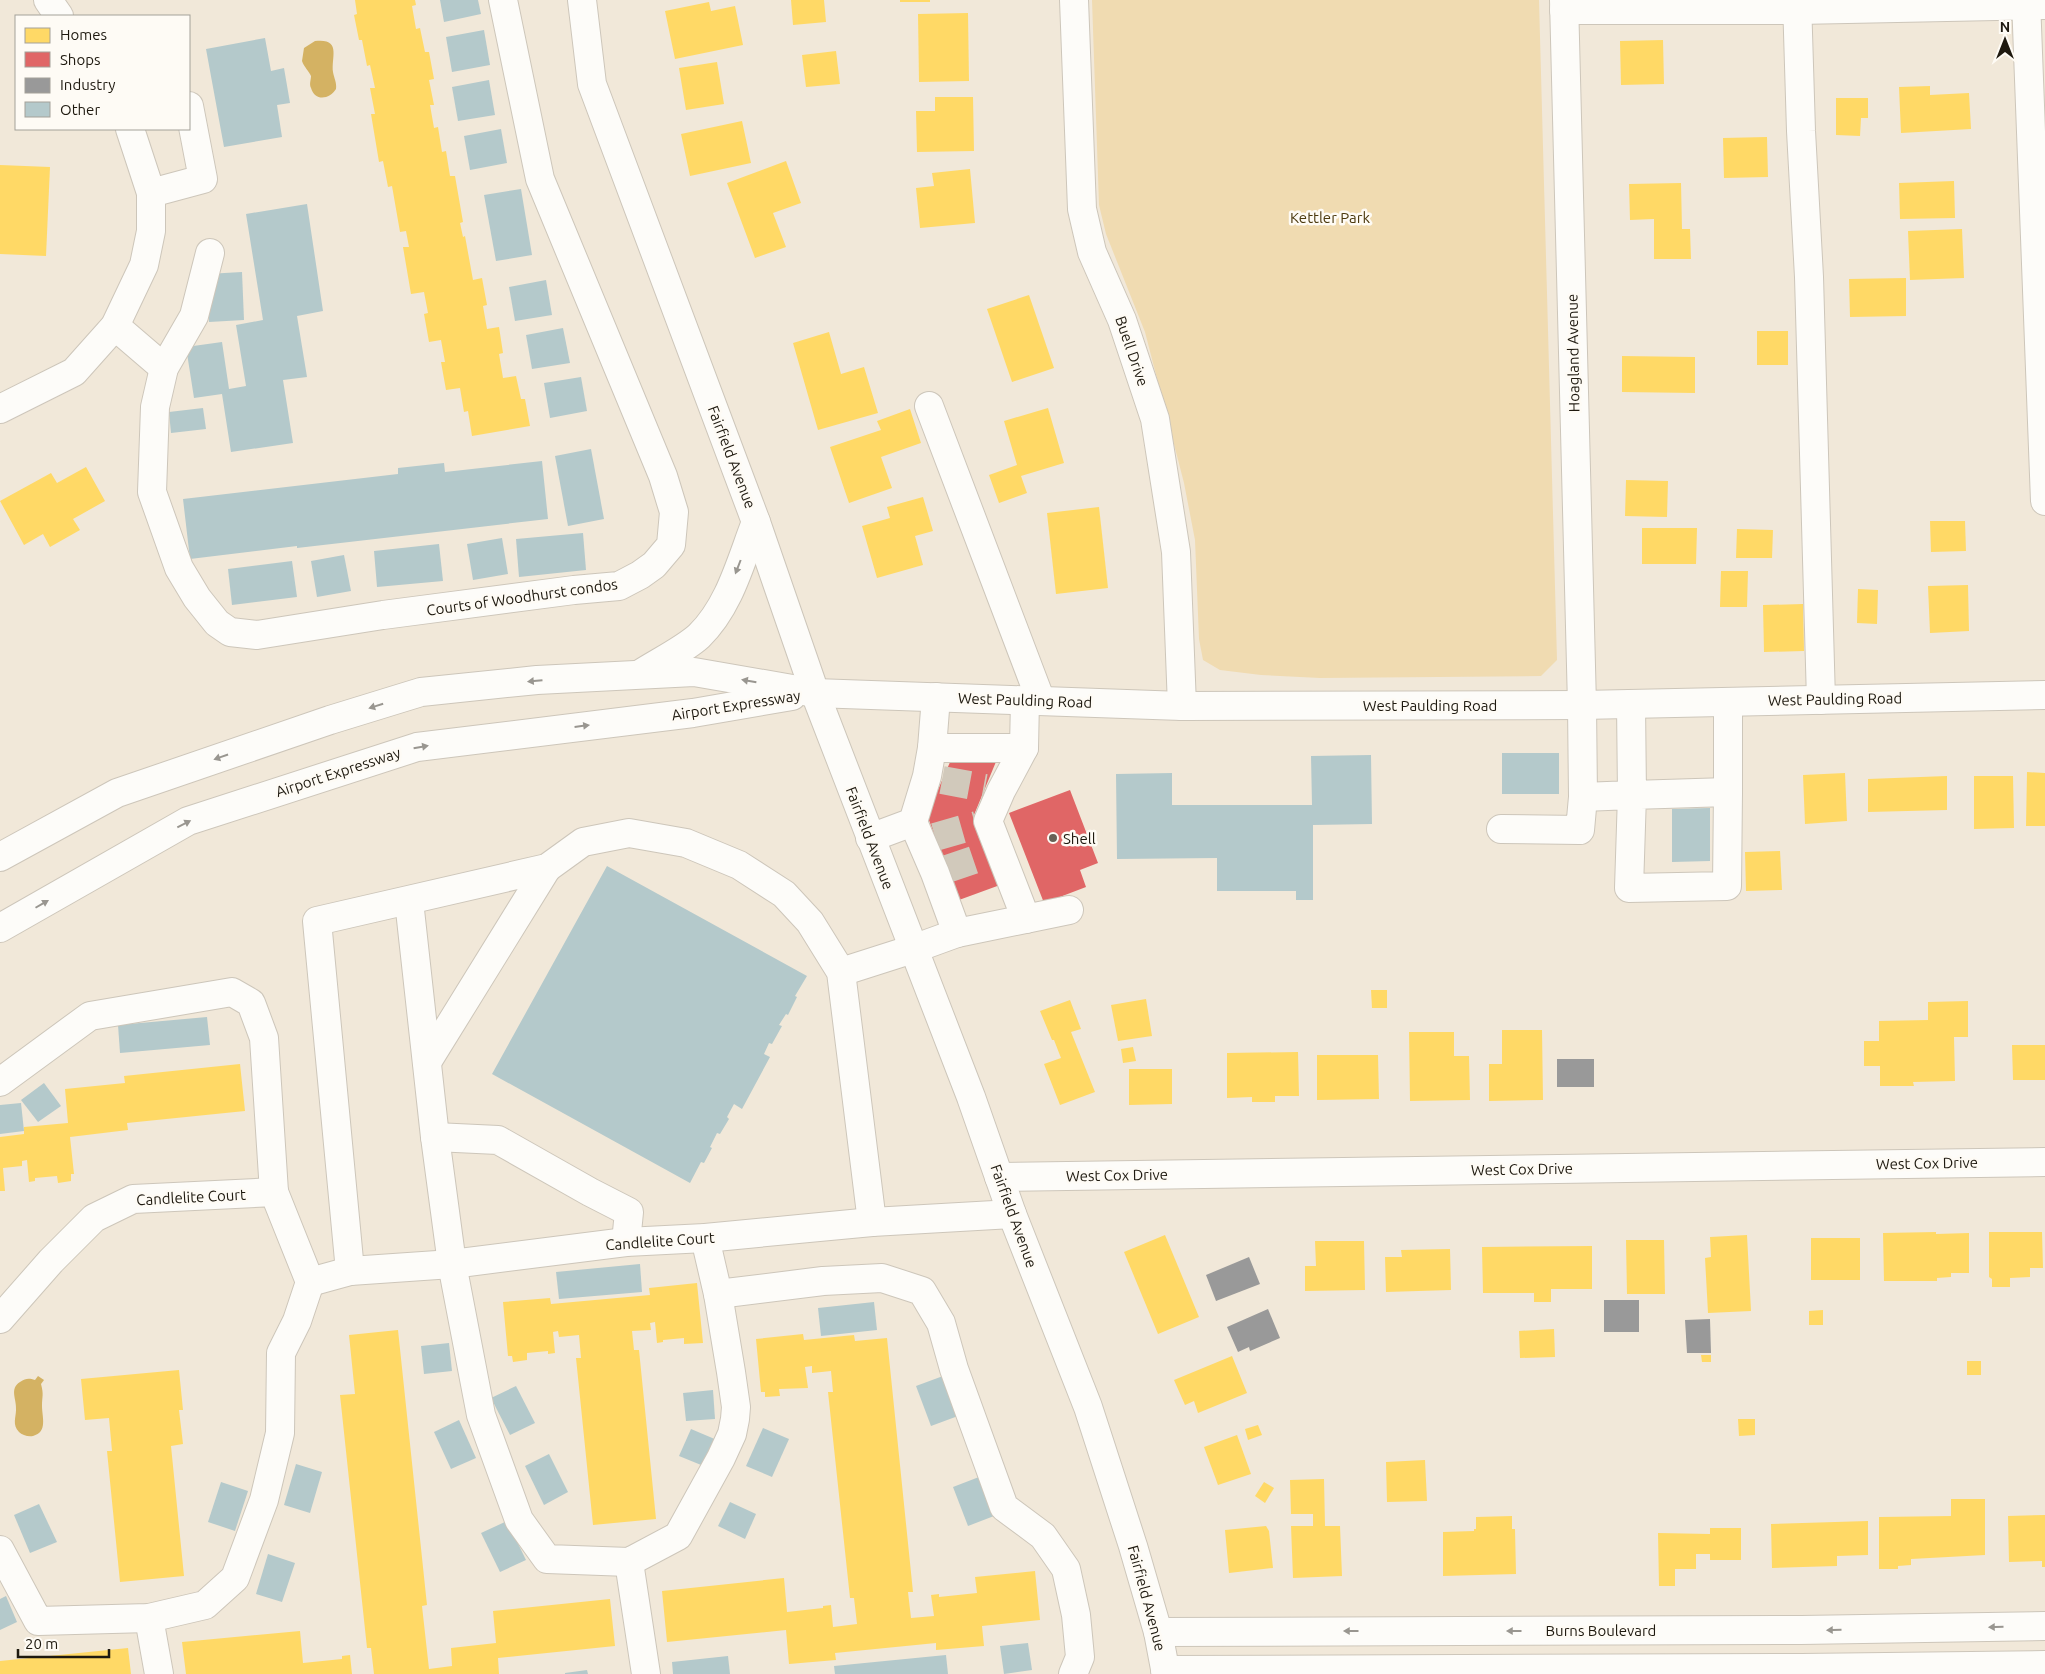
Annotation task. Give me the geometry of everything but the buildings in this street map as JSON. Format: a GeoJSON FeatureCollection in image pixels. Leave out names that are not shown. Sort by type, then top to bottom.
{"type":"FeatureCollection","features":[{"type":"Feature","properties":{"kind":"street"},"geometry":{"type":"LineString","coordinates":[[48,0],[58,15]]}},
{"type":"Feature","properties":{"kind":"street","name":"Courts of Woodhurst condos"},"geometry":{"type":"LineString","coordinates":[[210,253],[194,316],[164,368],[154,407],[152,492],[179,568],[197,598],[217,623],[230,632],[257,635],[383,615],[574,590],[619,586],[654,565],[671,545],[674,512],[663,476],[540,179],[503,0]]}},
{"type":"Feature","properties":{"kind":"street","name":"Fairfield Avenue"},"geometry":{"type":"LineString","coordinates":[[582,0],[592,84],[756,522],[815,692],[970,1096],[1012,1214],[1088,1407],[1133,1546],[1158,1632],[1165,1672]]}},
{"type":"Feature","properties":{"kind":"street","name":"Buell Drive"},"geometry":{"type":"LineString","coordinates":[[1074,0],[1082,209],[1092,252],[1122,320],[1155,420],[1176,552],[1182,706]]}},
{"type":"Feature","properties":{"kind":"street"},"geometry":{"type":"LineString","coordinates":[[1564,5],[2033,4],[2045,501]]}},
{"type":"Feature","properties":{"kind":"street","name":"Hoagland Avenue"},"geometry":{"type":"LineString","coordinates":[[1501,829],[1580,830],[1583,797],[1564,5]]}},
{"type":"Feature","properties":{"kind":"street"},"geometry":{"type":"LineString","coordinates":[[1797,5],[1801,131],[1810,277],[1821,700]]}},
{"type":"Feature","properties":{"kind":"street"},"geometry":{"type":"LineString","coordinates":[[151,193],[203,179],[190,111]]}},
{"type":"Feature","properties":{"kind":"street"},"geometry":{"type":"LineString","coordinates":[[0,409],[74,372],[115,326],[144,265],[151,231],[151,193],[130,130]]}},
{"type":"Feature","properties":{"kind":"street"},"geometry":{"type":"LineString","coordinates":[[115,326],[164,368]]}},
{"type":"Feature","properties":{"kind":"street"},"geometry":{"type":"LineString","coordinates":[[929,406],[1033,700],[1024,748],[993,790],[982,823],[994,853],[1026,919]]}},
{"type":"Feature","properties":{"kind":"street"},"geometry":{"type":"LineString","coordinates":[[638,675],[698,637],[713,620],[726,600],[756,522]]}},
{"type":"Feature","properties":{"kind":"street","name":"Airport Expressway"},"geometry":{"type":"LineString","coordinates":[[0,857],[117,793],[330,720],[421,692],[537,680],[694,672],[815,692]]}},
{"type":"Feature","properties":{"kind":"street","name":"West Paulding Road"},"geometry":{"type":"LineString","coordinates":[[815,692],[1182,706],[1582,705],[2045,695]]}},
{"type":"Feature","properties":{"kind":"street","name":"Airport Expressway"},"geometry":{"type":"LineString","coordinates":[[0,928],[188,822],[417,747],[692,713],[815,692]]}},
{"type":"Feature","properties":{"kind":"street"},"geometry":{"type":"LineString","coordinates":[[936,697],[932,748],[935,778],[923,833],[941,871],[958,933]]}},
{"type":"Feature","properties":{"kind":"street"},"geometry":{"type":"LineString","coordinates":[[1631,704],[1632,795],[1629,888],[1727,886],[1728,702]]}},
{"type":"Feature","properties":{"kind":"street"},"geometry":{"type":"LineString","coordinates":[[932,748],[1024,748]]}},
{"type":"Feature","properties":{"kind":"street"},"geometry":{"type":"LineString","coordinates":[[1583,797],[1728,792]]}},
{"type":"Feature","properties":{"kind":"street"},"geometry":{"type":"LineString","coordinates":[[350,1271],[317,921],[547,868],[583,842],[629,833],[686,843],[739,865],[784,894],[810,922],[841,972],[872,1222]]}},
{"type":"Feature","properties":{"kind":"street"},"geometry":{"type":"LineString","coordinates":[[870,838],[923,833]]}},
{"type":"Feature","properties":{"kind":"street"},"geometry":{"type":"LineString","coordinates":[[427,1062],[547,868]]}},
{"type":"Feature","properties":{"kind":"street"},"geometry":{"type":"LineString","coordinates":[[409,901],[435,1136],[452,1264],[481,1415],[520,1520],[547,1559],[629,1562],[678,1536],[721,1458],[732,1434],[736,1406],[718,1294],[705,1238]]}},
{"type":"Feature","properties":{"kind":"street"},"geometry":{"type":"LineString","coordinates":[[841,972],[958,933],[1068,910]]}},
{"type":"Feature","properties":{"kind":"street"},"geometry":{"type":"LineString","coordinates":[[0,1082],[90,1016],[232,992],[251,1002],[264,1038],[274,1192],[310,1282],[297,1321],[281,1353],[280,1433],[264,1500],[235,1578],[205,1605],[149,1618],[38,1621],[0,1550]]}},
{"type":"Feature","properties":{"kind":"street"},"geometry":{"type":"LineString","coordinates":[[435,1136],[498,1140],[629,1212],[626,1242]]}},
{"type":"Feature","properties":{"kind":"street","name":"West Cox Drive"},"geometry":{"type":"LineString","coordinates":[[999,1177],[2045,1162]]}},
{"type":"Feature","properties":{"kind":"street","name":"Candlelite Court"},"geometry":{"type":"LineString","coordinates":[[0,1319],[51,1261],[94,1218],[133,1199],[274,1192]]}},
{"type":"Feature","properties":{"kind":"street","name":"Candlelite Court"},"geometry":{"type":"LineString","coordinates":[[310,1282],[350,1271],[452,1264],[626,1242],[705,1238],[872,1222],[1012,1214]]}},
{"type":"Feature","properties":{"kind":"street"},"geometry":{"type":"LineString","coordinates":[[718,1294],[823,1281],[882,1278],[922,1291],[941,1323],[954,1369],[1004,1507],[1043,1536],[1066,1569],[1076,1615],[1080,1657],[1073,1674]]}},
{"type":"Feature","properties":{"kind":"street"},"geometry":{"type":"LineString","coordinates":[[629,1562],[646,1674]]}},
{"type":"Feature","properties":{"kind":"street"},"geometry":{"type":"LineString","coordinates":[[149,1618],[159,1674]]}},
{"type":"Feature","properties":{"kind":"street","name":"Burns Boulevard"},"geometry":{"type":"LineString","coordinates":[[1158,1632],[1801,1630],[2045,1626]]}},
{"type":"Feature","properties":{"kind":"street"},"geometry":{"type":"LineString","coordinates":[[1165,1672],[1801,1668],[2045,1664]]}},
{"type":"Feature","properties":{"kind":"green space","name":"Kettler Park"},"geometry":{"type":"Polygon","coordinates":[[[1092,0],[1539,0],[1557,660],[1541,676],[1320,678],[1261,675],[1220,670],[1203,660],[1199,639],[1195,540],[1184,483],[1145,332],[1106,234],[1099,205],[1092,0]]]}},
{"type":"Feature","properties":{"kind":"shaded area"},"geometry":{"type":"Polygon","coordinates":[[[315,41],[329,42],[333,50],[333,72],[336,89],[330,95],[323,98],[313,92],[310,85],[311,76],[302,61],[304,48],[315,41]]]}},
{"type":"Feature","properties":{"kind":"shaded area"},"geometry":{"type":"Polygon","coordinates":[[[38,1376],[44,1380],[41,1384],[43,1393],[43,1424],[38,1434],[27,1436],[20,1433],[16,1427],[14,1391],[20,1382],[28,1379],[35,1380],[38,1376]]]}},
{"type":"Feature","properties":{"kind":"tunnel"},"geometry":{"type":"LineString","coordinates":[[942,780],[985,788]]}},
{"type":"Feature","properties":{"kind":"tunnel"},"geometry":{"type":"LineString","coordinates":[[935,837],[977,825]]}},
{"type":"Feature","properties":{"kind":"tunnel"},"geometry":{"type":"LineString","coordinates":[[947,869],[988,855]]}},
{"type":"Feature","properties":{"kind":"place","name":"Shell"},"geometry":{"type":"Point","coordinates":[1053,838]}}]}
